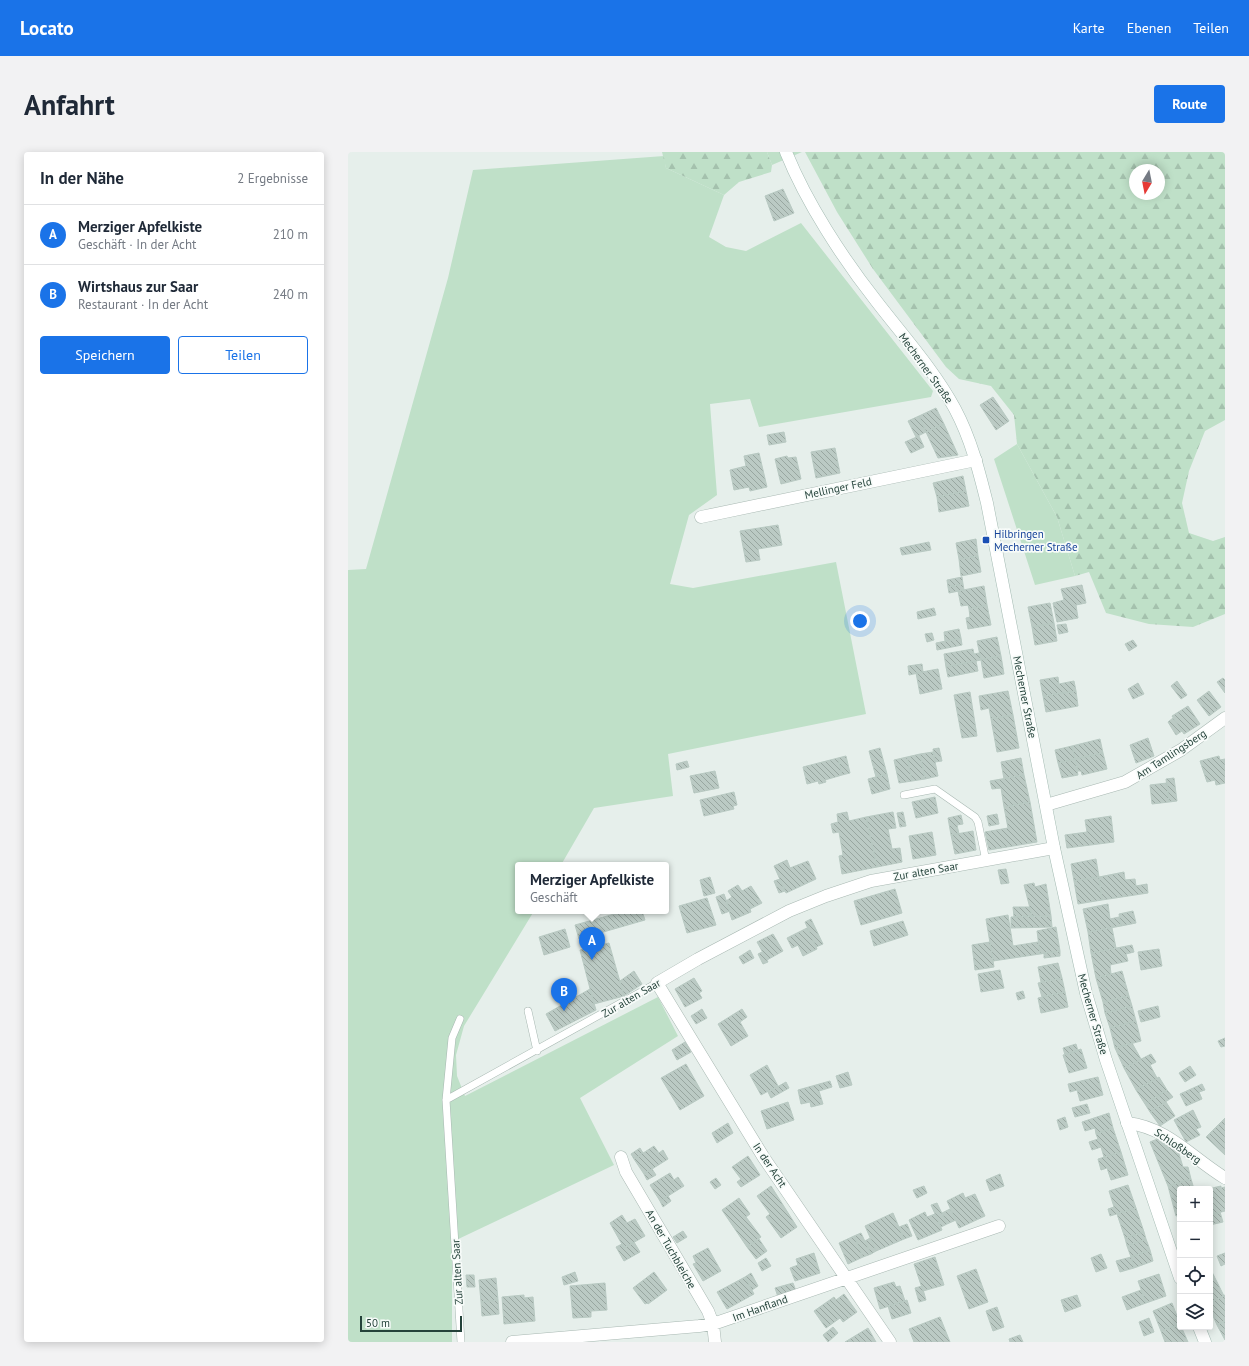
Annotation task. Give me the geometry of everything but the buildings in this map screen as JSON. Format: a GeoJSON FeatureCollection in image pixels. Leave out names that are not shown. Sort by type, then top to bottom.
{"type":"FeatureCollection","features":[{"type":"Feature","properties":{"kind":"street","name":"Mecherner Straße"},"geometry":{"type":"LineString","coordinates":[[787,154],[811,202],[838,247],[875,300],[941,386],[966,430],[976,460],[987,503],[1054,848],[1086,993],[1106,1060],[1177,1269]]}},
{"type":"Feature","properties":{"kind":"street","name":"Mellinger Feld"},"geometry":{"type":"LineString","coordinates":[[701,517],[976,460]]}},
{"type":"Feature","properties":{"kind":"street","name":"Am Tamlingsberg"},"geometry":{"type":"LineString","coordinates":[[1046,805],[1125,782],[1181,750],[1225,718]]}},
{"type":"Feature","properties":{"kind":"street","name":"Zur alten Saar"},"geometry":{"type":"LineString","coordinates":[[657,983],[698,959],[789,911],[826,896],[871,881],[1054,848]]}},
{"type":"Feature","properties":{"kind":"street","name":"In der Acht"},"geometry":{"type":"LineString","coordinates":[[657,983],[764,1158],[890,1342]]}},
{"type":"Feature","properties":{"kind":"street","name":"Schloßberg"},"geometry":{"type":"LineString","coordinates":[[1127,1123],[1149,1127],[1167,1136],[1225,1178]]}},
{"type":"Feature","properties":{"kind":"street","name":"An der Tuchbleiche"},"geometry":{"type":"LineString","coordinates":[[621,1157],[626,1172],[708,1311],[713,1324],[715,1342]]}},
{"type":"Feature","properties":{"kind":"street","name":"Im Hanfland"},"geometry":{"type":"LineString","coordinates":[[512,1342],[713,1324],[846,1277],[999,1226]]}},
{"type":"Feature","properties":{"kind":"street"},"geometry":{"type":"LineString","coordinates":[[1200,1330],[1205,1342]]}},
{"type":"Feature","properties":{"kind":"lane"},"geometry":{"type":"LineString","coordinates":[[904,795],[935,789],[975,817],[978,822],[986,861]]}},
{"type":"Feature","properties":{"kind":"lane","name":"Zur alten Saar"},"geometry":{"type":"LineString","coordinates":[[461,1342],[446,1100],[537,1051],[657,983]]}},
{"type":"Feature","properties":{"kind":"lane"},"geometry":{"type":"LineString","coordinates":[[528,1011],[537,1051]]}},
{"type":"Feature","properties":{"kind":"lane"},"geometry":{"type":"LineString","coordinates":[[446,1100],[452,1038],[460,1019]]}},
{"type":"Feature","properties":{"kind":"green space"},"geometry":{"type":"Polygon","coordinates":[[[662,152],[767,152],[772,165],[771,172],[739,182],[724,195],[666,168],[662,152]]]}},
{"type":"Feature","properties":{"kind":"green space"},"geometry":{"type":"Polygon","coordinates":[[[767,152],[802,152],[772,165],[767,152]]]}},
{"type":"Feature","properties":{"kind":"green space"},"geometry":{"type":"Polygon","coordinates":[[[805,152],[1225,152],[1225,420],[1205,431],[1189,471],[1182,503],[1189,533],[1213,541],[1225,537],[1225,614],[1193,627],[1149,624],[1106,613],[1089,572],[1075,576],[1057,517],[1017,444],[1014,415],[991,386],[959,379],[946,367],[873,269],[837,212],[805,152]]]}},
{"type":"Feature","properties":{"kind":"green space"},"geometry":{"type":"Polygon","coordinates":[[[664,156],[666,168],[724,195],[709,237],[726,247],[746,251],[801,223],[933,391],[931,397],[759,427],[750,399],[710,404],[717,495],[689,515],[670,584],[693,588],[836,562],[866,714],[668,754],[673,796],[594,808],[563,862],[515,862],[515,914],[532,914],[464,1026],[456,1055],[457,1076],[465,1096],[658,997],[678,1036],[580,1098],[614,1165],[452,1242],[452,1342],[348,1342],[348,570],[366,569],[448,278],[473,170],[664,156]]]}},
{"type":"Feature","properties":{"kind":"green space"},"geometry":{"type":"Polygon","coordinates":[[[1017,444],[1057,517],[1075,576],[1035,585],[994,459],[1017,444]]]}},
{"type":"Feature","properties":{"kind":"place","name":"Hilbringen Mecherner Straße"},"geometry":{"type":"Point","coordinates":[986,540]}},
{"type":"Feature","properties":{"kind":"place","name":"Merziger Apfelkiste"},"geometry":{"type":"Point","coordinates":[592,960]}},
{"type":"Feature","properties":{"kind":"place","name":"Wirtshaus zur Saar"},"geometry":{"type":"Point","coordinates":[564,1011]}}]}
